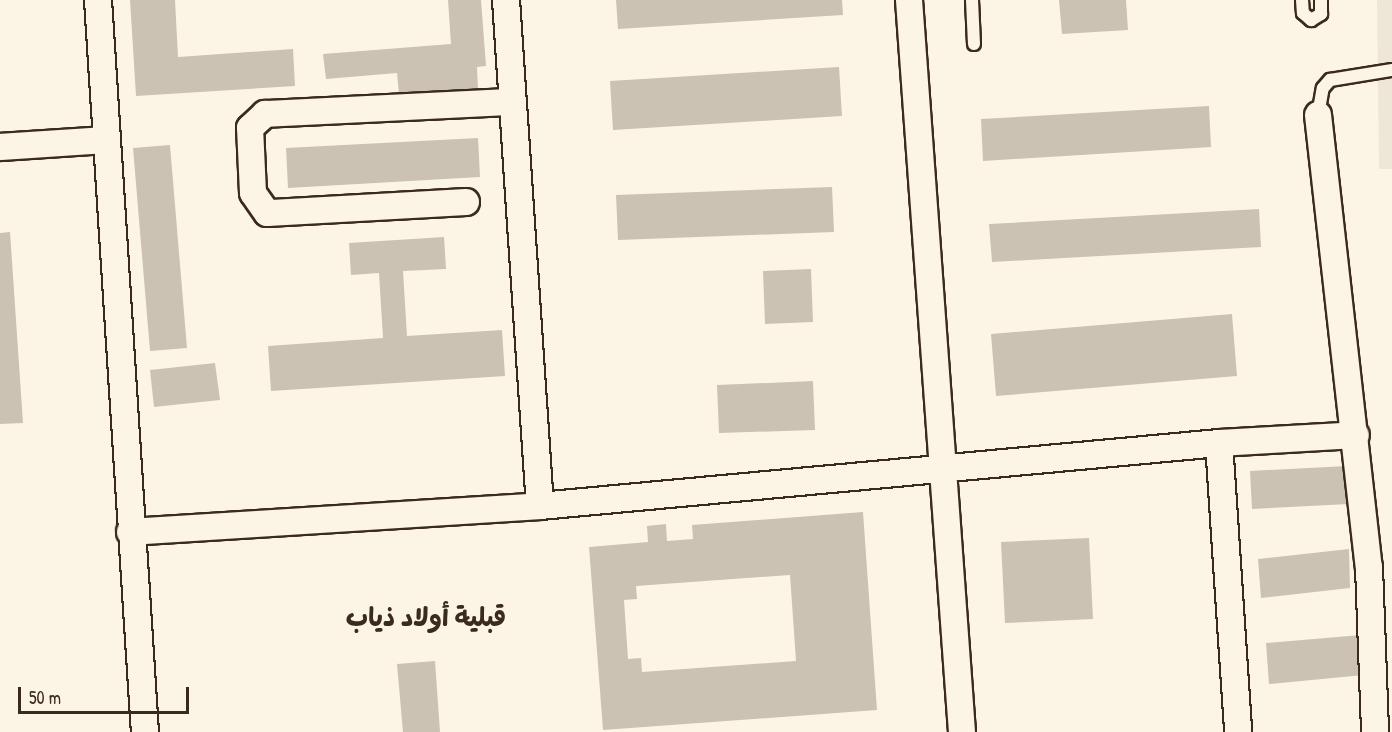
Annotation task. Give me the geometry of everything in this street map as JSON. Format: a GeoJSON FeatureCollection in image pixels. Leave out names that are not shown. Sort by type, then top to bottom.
{"type":"FeatureCollection","features":[{"type":"Feature","properties":{"kind":"street"},"geometry":{"type":"LineString","coordinates":[[98,0],[130,532],[145,732]]}},
{"type":"Feature","properties":{"kind":"street"},"geometry":{"type":"LineString","coordinates":[[506,0],[511,102],[540,506]]}},
{"type":"Feature","properties":{"kind":"street"},"geometry":{"type":"LineString","coordinates":[[909,0],[962,732]]}},
{"type":"Feature","properties":{"kind":"street"},"geometry":{"type":"LineString","coordinates":[[466,202],[267,213],[253,193],[250,129],[265,114],[511,102]]}},
{"type":"Feature","properties":{"kind":"street"},"geometry":{"type":"LineString","coordinates":[[1318,115],[1356,435],[1368,567],[1375,732]]}},
{"type":"Feature","properties":{"kind":"street"},"geometry":{"type":"LineString","coordinates":[[0,147],[105,140]]}},
{"type":"Feature","properties":{"kind":"street"},"geometry":{"type":"LineString","coordinates":[[130,532],[540,506],[944,472],[1219,444],[1356,435]]}},
{"type":"Feature","properties":{"kind":"street"},"geometry":{"type":"LineString","coordinates":[[1219,444],[1238,732]]}},
{"type":"Feature","properties":{"kind":"lane"},"geometry":{"type":"LineString","coordinates":[[972,0],[974,44]]}},
{"type":"Feature","properties":{"kind":"lane"},"geometry":{"type":"LineString","coordinates":[[1302,0],[1304,16],[1311,20],[1321,15],[1321,0]]}},
{"type":"Feature","properties":{"kind":"lane"},"geometry":{"type":"LineString","coordinates":[[1318,115],[1323,88],[1330,80],[1392,70]]}},
{"type":"Feature","properties":{"kind":"shaded area"},"geometry":{"type":"Polygon","coordinates":[[[1377,0],[1392,0],[1392,169],[1379,169],[1377,0]]]}},
{"type":"Feature","properties":{"kind":"building"},"geometry":{"type":"Polygon","coordinates":[[[130,0],[175,0],[178,57],[293,49],[295,86],[136,96],[130,0]]]}},
{"type":"Feature","properties":{"kind":"building"},"geometry":{"type":"Polygon","coordinates":[[[448,0],[481,0],[486,66],[477,67],[478,89],[399,95],[397,73],[326,79],[323,54],[451,44],[448,0]]]}},
{"type":"Feature","properties":{"kind":"building"},"geometry":{"type":"Polygon","coordinates":[[[616,0],[842,0],[843,15],[618,29],[616,0]]]}},
{"type":"Feature","properties":{"kind":"building"},"geometry":{"type":"Polygon","coordinates":[[[1059,0],[1126,0],[1128,30],[1062,34],[1059,0]]]}},
{"type":"Feature","properties":{"kind":"building"},"geometry":{"type":"Polygon","coordinates":[[[839,67],[842,116],[613,130],[610,81],[839,67]]]}},
{"type":"Feature","properties":{"kind":"building"},"geometry":{"type":"Polygon","coordinates":[[[1209,106],[1211,147],[983,161],[981,119],[1209,106]]]}},
{"type":"Feature","properties":{"kind":"building"},"geometry":{"type":"Polygon","coordinates":[[[478,138],[480,177],[288,188],[286,148],[478,138]]]}},
{"type":"Feature","properties":{"kind":"building"},"geometry":{"type":"Polygon","coordinates":[[[170,145],[187,348],[150,351],[133,148],[170,145]]]}},
{"type":"Feature","properties":{"kind":"building"},"geometry":{"type":"Polygon","coordinates":[[[832,187],[834,232],[618,240],[616,195],[832,187]]]}},
{"type":"Feature","properties":{"kind":"building"},"geometry":{"type":"Polygon","coordinates":[[[1259,209],[1261,247],[992,262],[989,224],[1259,209]]]}},
{"type":"Feature","properties":{"kind":"building"},"geometry":{"type":"Polygon","coordinates":[[[10,232],[23,423],[0,424],[0,233],[10,232]]]}},
{"type":"Feature","properties":{"kind":"building"},"geometry":{"type":"Polygon","coordinates":[[[444,237],[446,269],[403,271],[407,336],[502,330],[505,376],[271,391],[268,346],[383,338],[379,273],[351,275],[349,243],[444,237]]]}},
{"type":"Feature","properties":{"kind":"building"},"geometry":{"type":"Polygon","coordinates":[[[811,269],[813,322],[765,324],[763,271],[811,269]]]}},
{"type":"Feature","properties":{"kind":"building"},"geometry":{"type":"Polygon","coordinates":[[[1232,314],[1237,376],[996,396],[991,334],[1232,314]]]}},
{"type":"Feature","properties":{"kind":"building"},"geometry":{"type":"Polygon","coordinates":[[[215,363],[220,400],[154,407],[150,370],[215,363]]]}},
{"type":"Feature","properties":{"kind":"building"},"geometry":{"type":"Polygon","coordinates":[[[813,381],[815,430],[719,433],[717,385],[813,381]]]}},
{"type":"Feature","properties":{"kind":"building"},"geometry":{"type":"Polygon","coordinates":[[[1347,466],[1349,504],[1252,509],[1250,471],[1347,466]]]}},
{"type":"Feature","properties":{"kind":"building"},"geometry":{"type":"Polygon","coordinates":[[[863,512],[877,710],[603,730],[589,547],[648,542],[647,526],[666,524],[667,541],[693,539],[692,525],[863,512]],[[790,575],[636,586],[637,599],[624,600],[628,659],[641,658],[642,672],[796,661],[790,575]]]}},
{"type":"Feature","properties":{"kind":"building"},"geometry":{"type":"Polygon","coordinates":[[[1089,538],[1093,619],[1005,623],[1001,542],[1089,538]]]}},
{"type":"Feature","properties":{"kind":"building"},"geometry":{"type":"Polygon","coordinates":[[[1349,549],[1350,588],[1261,598],[1258,559],[1349,549]]]}},
{"type":"Feature","properties":{"kind":"building"},"geometry":{"type":"Polygon","coordinates":[[[1361,635],[1364,675],[1269,684],[1266,643],[1361,635]]]}},
{"type":"Feature","properties":{"kind":"building"},"geometry":{"type":"Polygon","coordinates":[[[435,661],[440,732],[403,732],[397,664],[435,661]]]}},
{"type":"Feature","properties":{"kind":"district","name":"قبلية أولاد ذياب"},"geometry":{"type":"Point","coordinates":[426,617]}}]}
